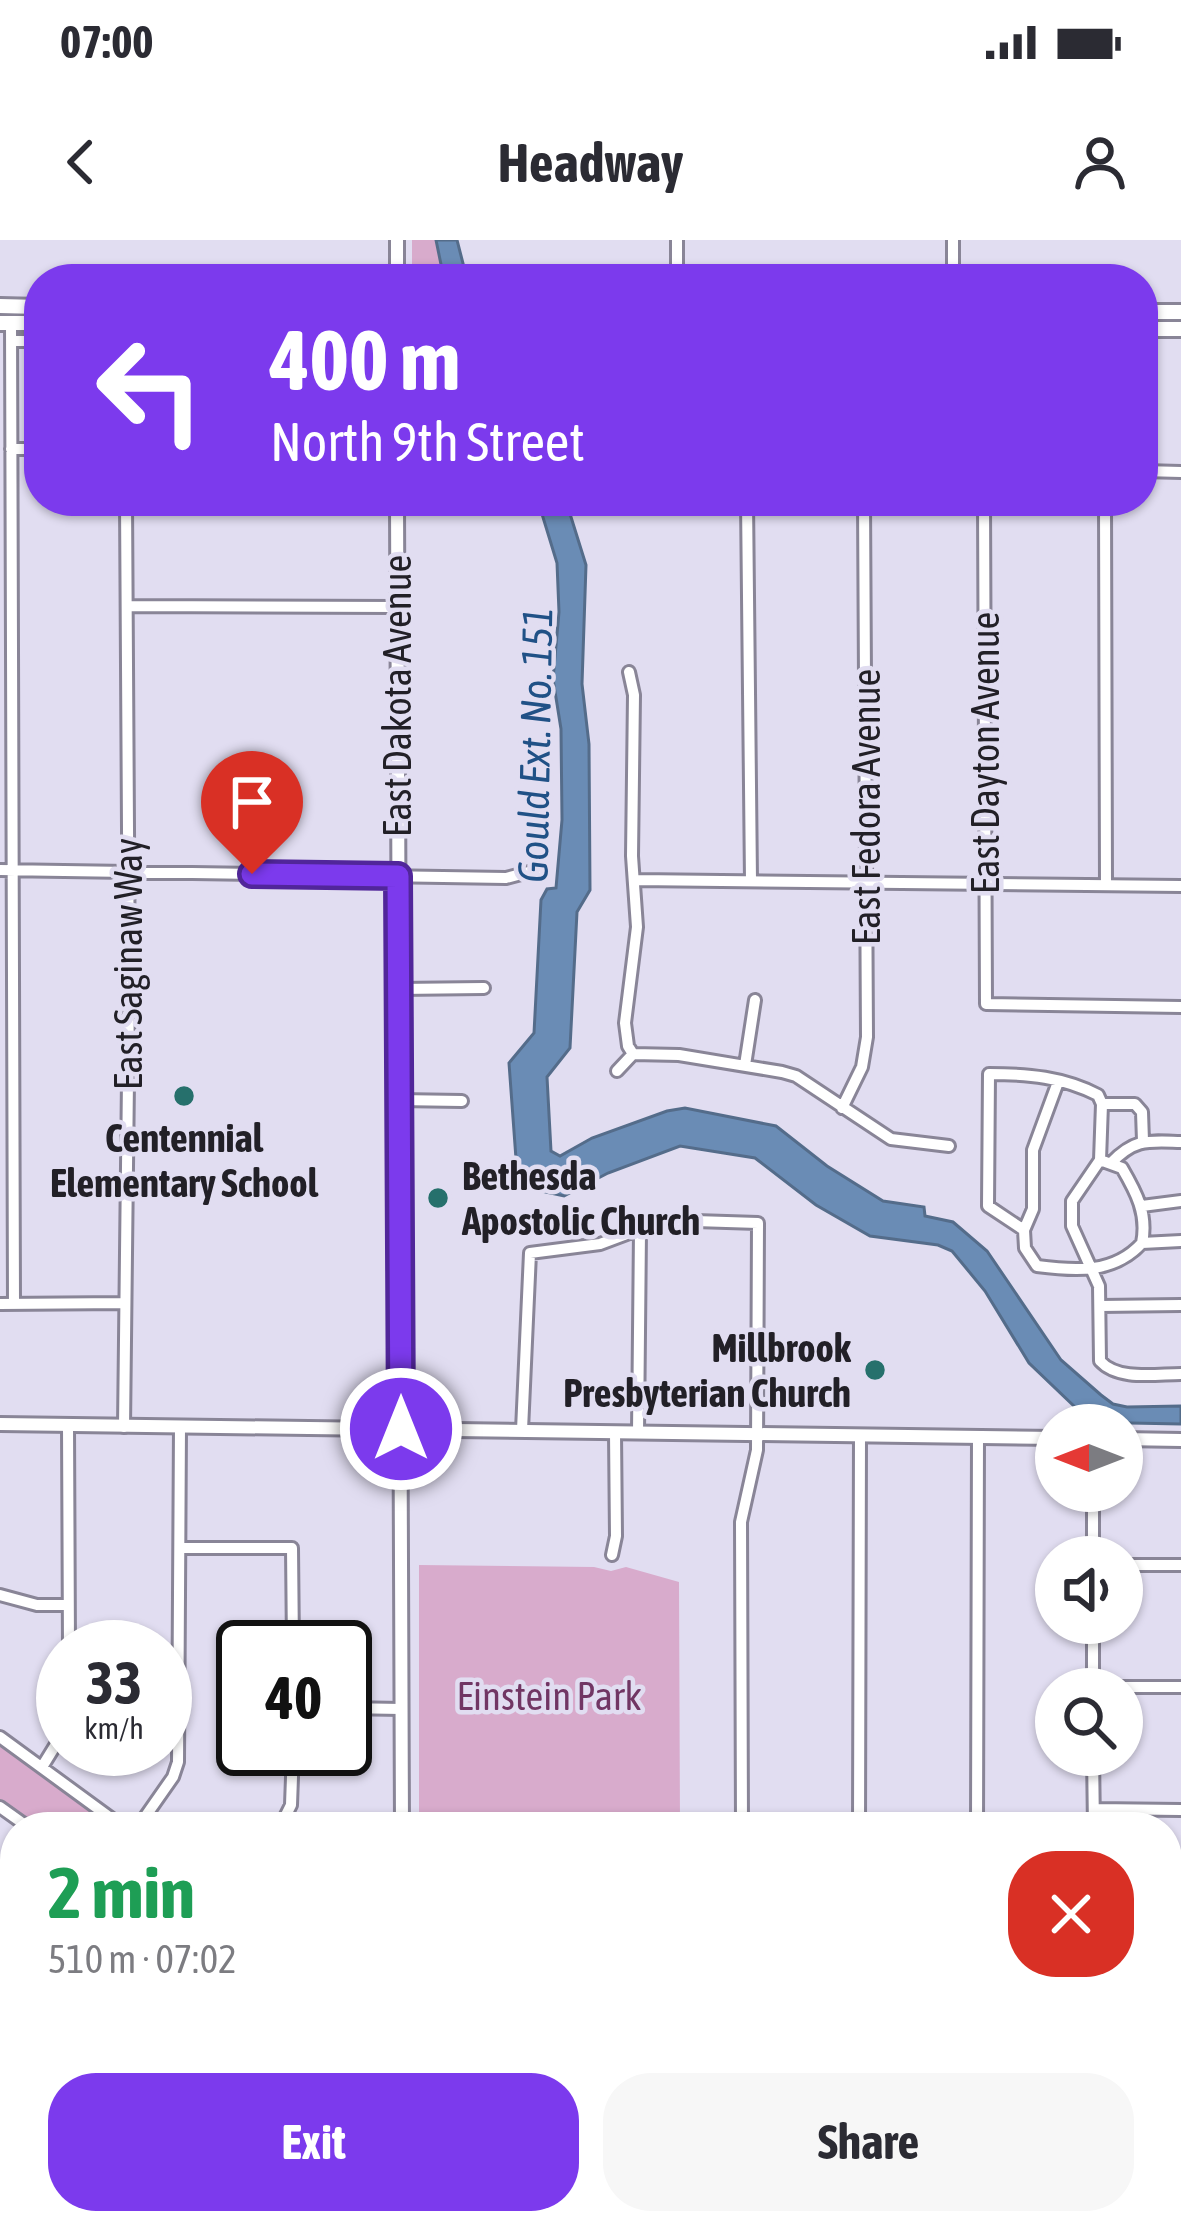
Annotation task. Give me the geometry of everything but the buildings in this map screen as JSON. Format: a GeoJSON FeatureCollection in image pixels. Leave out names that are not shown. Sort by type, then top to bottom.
{"type":"FeatureCollection","features":[{"type":"Feature","properties":{"kind":"street"},"geometry":{"type":"LineString","coordinates":[[5,323],[11,340],[11,449],[5,509],[14,870],[14,1304]]}},
{"type":"Feature","properties":{"kind":"street"},"geometry":{"type":"LineString","coordinates":[[11,340],[24,340]]}},
{"type":"Feature","properties":{"kind":"street"},"geometry":{"type":"LineString","coordinates":[[11,449],[24,449]]}},
{"type":"Feature","properties":{"kind":"street","name":"East Saginaw Way"},"geometry":{"type":"LineString","coordinates":[[124,1426],[126,516]]}},
{"type":"Feature","properties":{"kind":"street","name":"East Dakota Avenue"},"geometry":{"type":"LineString","coordinates":[[397,516],[403,1812]]}},
{"type":"Feature","properties":{"kind":"street"},"geometry":{"type":"LineString","coordinates":[[748,516],[751,881]]}},
{"type":"Feature","properties":{"kind":"street","name":"East Fedora Avenue"},"geometry":{"type":"LineString","coordinates":[[842,1108],[866,1053],[864,516]]}},
{"type":"Feature","properties":{"kind":"street","name":"East Dayton Avenue"},"geometry":{"type":"LineString","coordinates":[[984,516],[986,1004],[1181,1007]]}},
{"type":"Feature","properties":{"kind":"street"},"geometry":{"type":"LineString","coordinates":[[1106,516],[1106,885]]}},
{"type":"Feature","properties":{"kind":"street"},"geometry":{"type":"LineString","coordinates":[[128,606],[397,607]]}},
{"type":"Feature","properties":{"kind":"street"},"geometry":{"type":"LineString","coordinates":[[629,672],[634,695],[632,856],[637,880],[636,946],[625,1036],[633,1054]]}},
{"type":"Feature","properties":{"kind":"street"},"geometry":{"type":"LineString","coordinates":[[0,870],[506,878],[540,869]]}},
{"type":"Feature","properties":{"kind":"street"},"geometry":{"type":"LineString","coordinates":[[637,880],[1181,886]]}},
{"type":"Feature","properties":{"kind":"street"},"geometry":{"type":"LineString","coordinates":[[399,989],[484,988]]}},
{"type":"Feature","properties":{"kind":"street"},"geometry":{"type":"LineString","coordinates":[[745,1065],[755,1000]]}},
{"type":"Feature","properties":{"kind":"street"},"geometry":{"type":"LineString","coordinates":[[617,1071],[633,1054],[679,1055],[796,1076],[891,1139],[949,1146]]}},
{"type":"Feature","properties":{"kind":"street"},"geometry":{"type":"LineString","coordinates":[[1024,1230],[988,1206],[989,1074],[1049,1076],[1098,1095],[1106,1162]]}},
{"type":"Feature","properties":{"kind":"street"},"geometry":{"type":"LineString","coordinates":[[1058,1082],[1033,1150],[1033,1209],[1024,1230],[1025,1248],[1037,1266],[1094,1270],[1131,1255],[1142,1243],[1142,1206],[1122,1168],[1106,1162]]}},
{"type":"Feature","properties":{"kind":"street"},"geometry":{"type":"LineString","coordinates":[[398,1100],[462,1101]]}},
{"type":"Feature","properties":{"kind":"street"},"geometry":{"type":"LineString","coordinates":[[1102,1104],[1127,1102],[1139,1108],[1156,1103]]}},
{"type":"Feature","properties":{"kind":"street"},"geometry":{"type":"LineString","coordinates":[[1139,1108],[1143,1141]]}},
{"type":"Feature","properties":{"kind":"street"},"geometry":{"type":"LineString","coordinates":[[1181,1142],[1143,1141],[1127,1147],[1106,1162],[1072,1202],[1072,1226],[1094,1270],[1100,1306],[1100,1361],[1108,1370],[1181,1374]]}},
{"type":"Feature","properties":{"kind":"street"},"geometry":{"type":"LineString","coordinates":[[1142,1206],[1181,1202]]}},
{"type":"Feature","properties":{"kind":"street"},"geometry":{"type":"LineString","coordinates":[[522,1430],[530,1253],[600,1244],[664,1220],[758,1223],[756,1460],[741,1522],[742,1812]]}},
{"type":"Feature","properties":{"kind":"street"},"geometry":{"type":"LineString","coordinates":[[638,1432],[640,1232]]}},
{"type":"Feature","properties":{"kind":"street"},"geometry":{"type":"LineString","coordinates":[[1142,1243],[1181,1241]]}},
{"type":"Feature","properties":{"kind":"street"},"geometry":{"type":"LineString","coordinates":[[0,1304],[125,1303]]}},
{"type":"Feature","properties":{"kind":"street"},"geometry":{"type":"LineString","coordinates":[[1100,1306],[1181,1305]]}},
{"type":"Feature","properties":{"kind":"street"},"geometry":{"type":"LineString","coordinates":[[0,1424],[1035,1437]]}},
{"type":"Feature","properties":{"kind":"street"},"geometry":{"type":"LineString","coordinates":[[68,1425],[68,1620]]}},
{"type":"Feature","properties":{"kind":"street"},"geometry":{"type":"LineString","coordinates":[[148,1812],[178,1762],[180,1427]]}},
{"type":"Feature","properties":{"kind":"street"},"geometry":{"type":"LineString","coordinates":[[612,1555],[615,1432]]}},
{"type":"Feature","properties":{"kind":"street"},"geometry":{"type":"LineString","coordinates":[[859,1812],[860,1435]]}},
{"type":"Feature","properties":{"kind":"street"},"geometry":{"type":"LineString","coordinates":[[977,1812],[978,1436]]}},
{"type":"Feature","properties":{"kind":"street"},"geometry":{"type":"LineString","coordinates":[[1143,1439],[1181,1440]]}},
{"type":"Feature","properties":{"kind":"street"},"geometry":{"type":"LineString","coordinates":[[180,1548],[292,1548],[293,1620]]}},
{"type":"Feature","properties":{"kind":"street"},"geometry":{"type":"LineString","coordinates":[[1143,1564],[1181,1565]]}},
{"type":"Feature","properties":{"kind":"street"},"geometry":{"type":"LineString","coordinates":[[0,1595],[38,1605],[68,1605]]}},
{"type":"Feature","properties":{"kind":"street"},"geometry":{"type":"LineString","coordinates":[[1143,1687],[1181,1687]]}},
{"type":"Feature","properties":{"kind":"street"},"geometry":{"type":"LineString","coordinates":[[372,1708],[401,1709]]}},
{"type":"Feature","properties":{"kind":"street"},"geometry":{"type":"LineString","coordinates":[[0,1737],[36,1763]]}},
{"type":"Feature","properties":{"kind":"street"},"geometry":{"type":"LineString","coordinates":[[54,1776],[103,1812]]}},
{"type":"Feature","properties":{"kind":"street"},"geometry":{"type":"LineString","coordinates":[[288,1812],[292,1776]]}},
{"type":"Feature","properties":{"kind":"street"},"geometry":{"type":"LineString","coordinates":[[1094,1776],[1094,1809],[1181,1810]]}},
{"type":"Feature","properties":{"kind":"green space"},"geometry":{"type":"Polygon","coordinates":[[[412,240],[436,240],[441,264],[412,264],[412,240]]]}},
{"type":"Feature","properties":{"kind":"green space","name":"Einstein Park"},"geometry":{"type":"Polygon","coordinates":[[[419,1565],[611,1571],[626,1567],[679,1582],[680,1812],[419,1812],[419,1565]]]}},
{"type":"Feature","properties":{"kind":"green space"},"geometry":{"type":"Polygon","coordinates":[[[0,1746],[91,1812],[18,1812],[0,1799],[0,1746]]]}},
{"type":"Feature","properties":{"kind":"water"},"geometry":{"type":"Polygon","coordinates":[[[436,240],[457,240],[463,264],[441,264],[436,240]]]}},
{"type":"Feature","properties":{"kind":"water"},"geometry":{"type":"Polygon","coordinates":[[[543,516],[571,516],[586,565],[582,684],[589,744],[590,890],[577,912],[570,1048],[547,1077],[551,1151],[560,1156],[592,1138],[685,1108],[776,1126],[883,1201],[924,1207],[925,1216],[953,1222],[987,1251],[1061,1360],[1113,1404],[1072,1404],[1029,1363],[985,1291],[952,1251],[870,1236],[816,1205],[755,1158],[680,1146],[608,1173],[564,1196],[518,1186],[509,1063],[534,1033],[541,900],[547,889],[556,888],[562,820],[561,729],[553,679],[559,612],[557,563],[543,516]]]}},
{"type":"Feature","properties":{"kind":"water"},"geometry":{"type":"Polygon","coordinates":[[[1181,1406],[1181,1424],[1143,1423],[1143,1407],[1181,1406]]]}},
{"type":"Feature","properties":{"kind":"place","name":"Centennial Elementary School"},"geometry":{"type":"Point","coordinates":[184,1096]}},
{"type":"Feature","properties":{"kind":"place","name":"Bethesda Apostolic Church"},"geometry":{"type":"Point","coordinates":[438,1198]}},
{"type":"Feature","properties":{"kind":"place","name":"Millbrook Presbyterian Church"},"geometry":{"type":"Point","coordinates":[875,1370]}},
{"type":"Feature","properties":{"kind":"route"},"geometry":{"type":"LineString","coordinates":[[252,874],[398,876],[401,1429]]}},
{"type":"Feature","properties":{"kind":"water label","name":"Gould Ext. No. 151"},"geometry":{"type":"Point","coordinates":[535,745]}}]}
